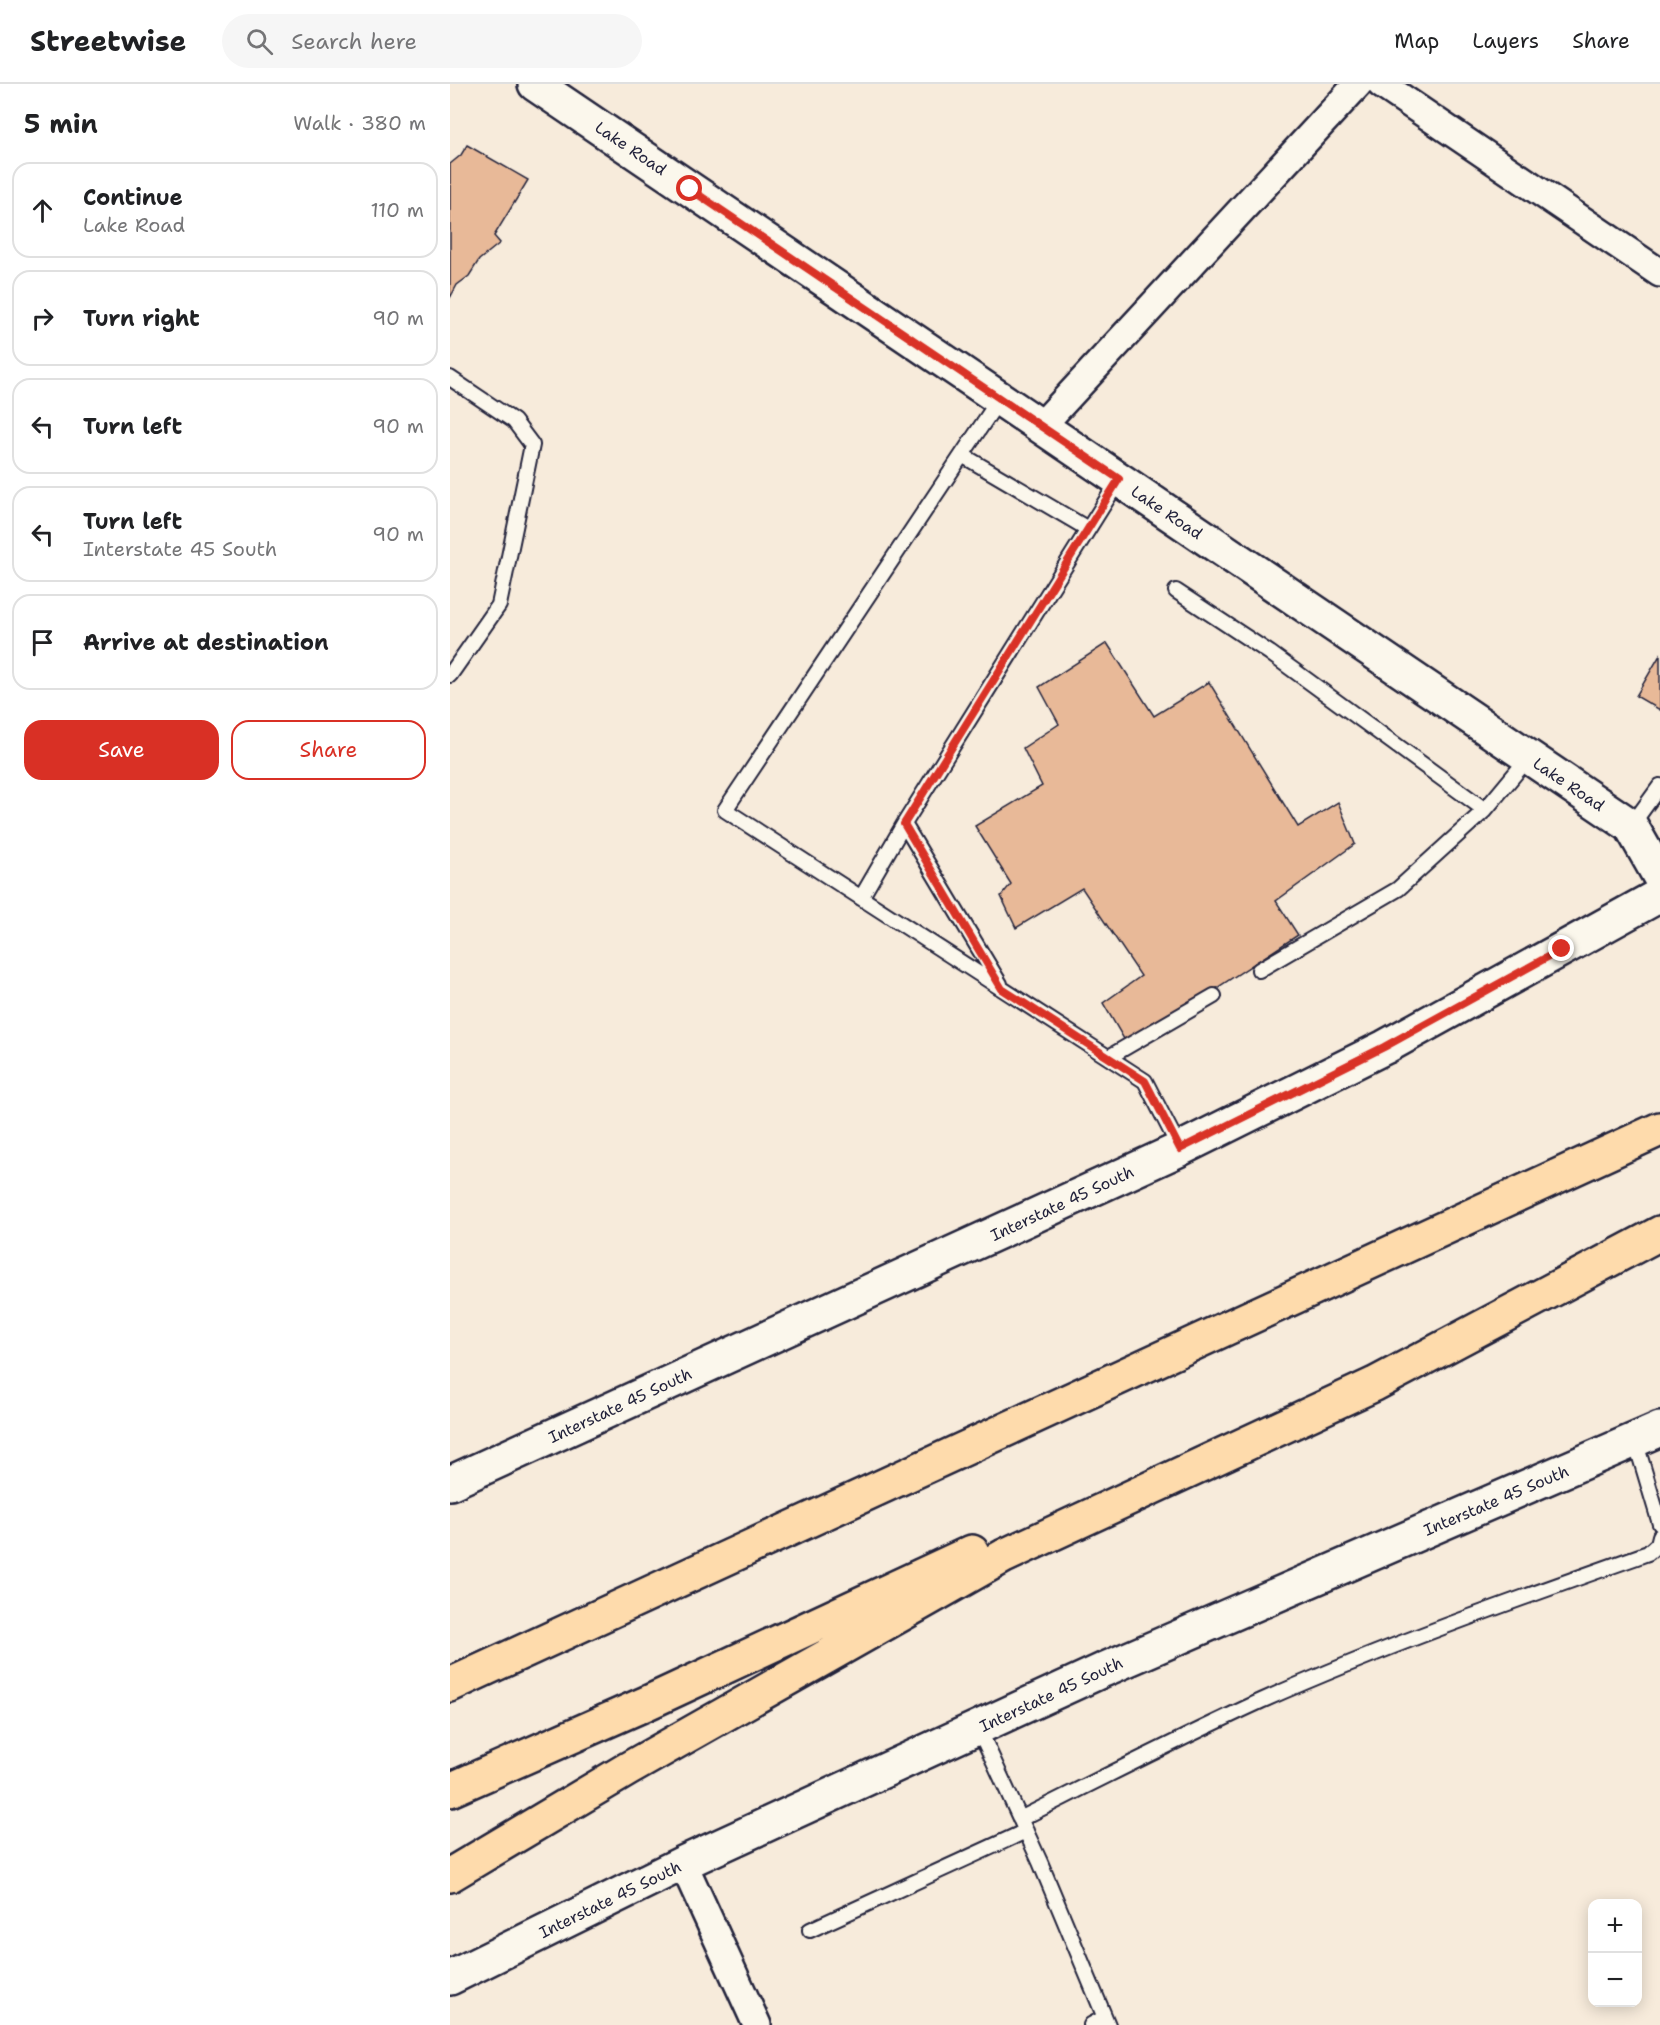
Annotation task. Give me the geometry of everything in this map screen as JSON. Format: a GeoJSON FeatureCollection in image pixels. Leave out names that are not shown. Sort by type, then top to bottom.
{"type":"FeatureCollection","features":[{"type":"Feature","properties":{"kind":"highway"},"geometry":{"type":"LineString","coordinates":[[450,1684],[1660,1129]]}},
{"type":"Feature","properties":{"kind":"highway"},"geometry":{"type":"LineString","coordinates":[[450,1790],[647,1703],[1660,1233]]}},
{"type":"Feature","properties":{"kind":"highway"},"geometry":{"type":"LineString","coordinates":[[450,1875],[628,1769],[1004,1556],[1375,1384],[1660,1233]]}},
{"type":"Feature","properties":{"kind":"main road","name":"Lake Road"},"geometry":{"type":"LineString","coordinates":[[535,84],[1631,826],[1660,877]]}},
{"type":"Feature","properties":{"kind":"main road","name":"Interstate 45 South"},"geometry":{"type":"LineString","coordinates":[[450,1483],[1180,1149],[1384,1047],[1660,895]]}},
{"type":"Feature","properties":{"kind":"main road","name":"Interstate 45 South"},"geometry":{"type":"LineString","coordinates":[[450,1978],[683,1863],[1103,1670],[1648,1434]]}},
{"type":"Feature","properties":{"kind":"street"},"geometry":{"type":"LineString","coordinates":[[1041,426],[1358,84]]}},
{"type":"Feature","properties":{"kind":"street"},"geometry":{"type":"LineString","coordinates":[[1381,84],[1660,273]]}},
{"type":"Feature","properties":{"kind":"street"},"geometry":{"type":"LineString","coordinates":[[683,1863],[757,2025]]}},
{"type":"Feature","properties":{"kind":"lane"},"geometry":{"type":"LineString","coordinates":[[450,378],[514,422],[532,445],[499,605],[450,675]]}},
{"type":"Feature","properties":{"kind":"lane"},"geometry":{"type":"LineString","coordinates":[[1000,398],[725,810],[1145,1081],[1180,1149]]}},
{"type":"Feature","properties":{"kind":"lane"},"geometry":{"type":"LineString","coordinates":[[962,455],[1088,529]]}},
{"type":"Feature","properties":{"kind":"lane"},"geometry":{"type":"LineString","coordinates":[[861,898],[904,824],[1119,479]]}},
{"type":"Feature","properties":{"kind":"lane"},"geometry":{"type":"LineString","coordinates":[[1176,591],[1270,653],[1485,810]]}},
{"type":"Feature","properties":{"kind":"lane"},"geometry":{"type":"LineString","coordinates":[[1259,970],[1398,889],[1485,810],[1529,757]]}},
{"type":"Feature","properties":{"kind":"lane"},"geometry":{"type":"LineString","coordinates":[[1631,826],[1660,786]]}},
{"type":"Feature","properties":{"kind":"lane"},"geometry":{"type":"LineString","coordinates":[[904,824],[1002,989]]}},
{"type":"Feature","properties":{"kind":"lane"},"geometry":{"type":"LineString","coordinates":[[1109,1057],[1214,996]]}},
{"type":"Feature","properties":{"kind":"lane"},"geometry":{"type":"LineString","coordinates":[[1648,1434],[1660,1524]]}},
{"type":"Feature","properties":{"kind":"lane"},"geometry":{"type":"LineString","coordinates":[[810,1930],[1023,1825],[1154,1751],[1263,1701],[1459,1620],[1648,1553],[1658,1544],[1660,1536]]}},
{"type":"Feature","properties":{"kind":"lane"},"geometry":{"type":"LineString","coordinates":[[978,1728],[1023,1825],[1106,2021],[1091,2025]]}},
{"type":"Feature","properties":{"kind":"building"},"geometry":{"type":"Polygon","coordinates":[[[467,145],[528,180],[494,236],[500,243],[479,260],[469,276],[457,285],[450,298],[450,164],[461,155],[467,145]]]}},
{"type":"Feature","properties":{"kind":"building"},"geometry":{"type":"Polygon","coordinates":[[[1107,643],[1154,716],[1209,682],[1298,827],[1338,802],[1355,844],[1276,901],[1298,935],[1128,1046],[1103,1003],[1141,976],[1082,888],[1016,928],[1001,896],[1011,884],[975,826],[1042,786],[1023,748],[1059,724],[1039,687],[1107,643]]]}},
{"type":"Feature","properties":{"kind":"building"},"geometry":{"type":"Polygon","coordinates":[[[1660,655],[1660,710],[1636,696],[1660,655]]]}},
{"type":"Feature","properties":{"kind":"route"},"geometry":{"type":"LineString","coordinates":[[690,189],[1119,479],[904,824],[1002,989],[1145,1081],[1180,1149],[1384,1047],[1562,949]]}}]}
